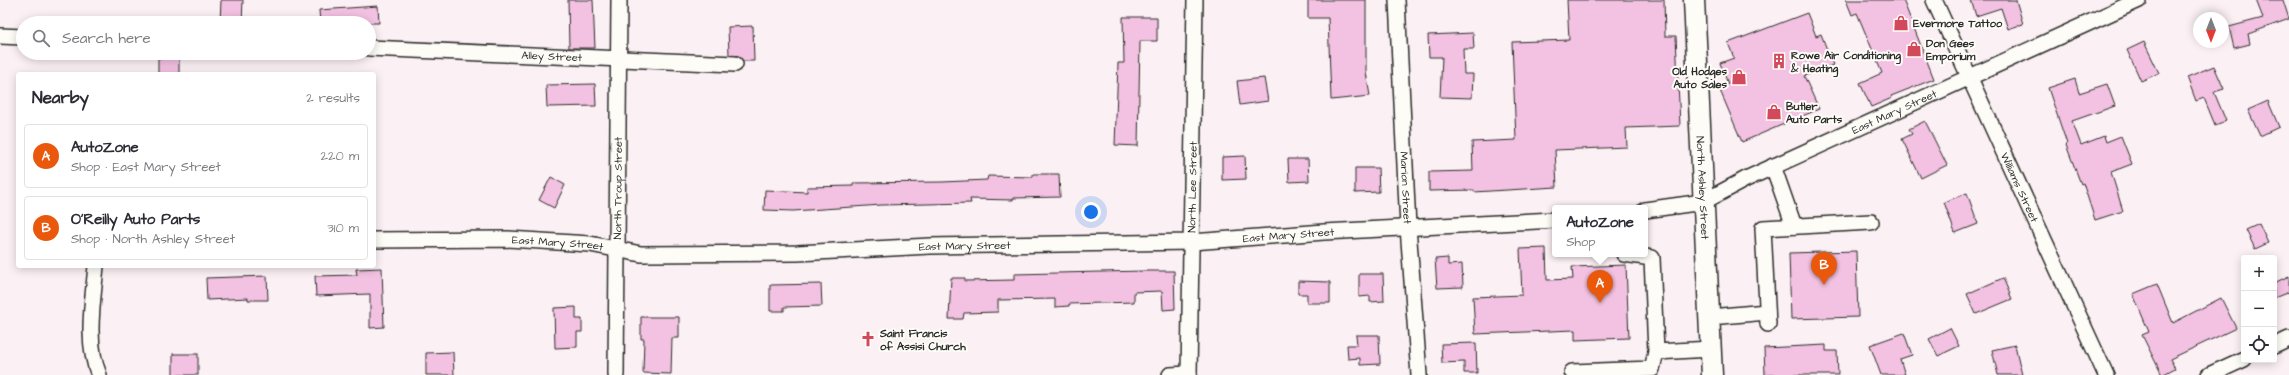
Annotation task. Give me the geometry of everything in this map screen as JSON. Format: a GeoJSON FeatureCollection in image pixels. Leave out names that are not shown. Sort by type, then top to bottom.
{"type":"FeatureCollection","features":[{"type":"Feature","properties":{"kind":"main road","name":"North Ashley Street"},"geometry":{"type":"LineString","coordinates":[[1694,0],[1712,375]]}},
{"type":"Feature","properties":{"kind":"street","name":"North Troup Street"},"geometry":{"type":"LineString","coordinates":[[616,375],[619,0]]}},
{"type":"Feature","properties":{"kind":"street","name":"North Lee Street"},"geometry":{"type":"LineString","coordinates":[[1190,374],[1195,0]]}},
{"type":"Feature","properties":{"kind":"street","name":"Marion Street"},"geometry":{"type":"LineString","coordinates":[[1397,0],[1408,227],[1419,375]]}},
{"type":"Feature","properties":{"kind":"street","name":"Williams Street"},"geometry":{"type":"LineString","coordinates":[[1934,0],[2106,375]]}},
{"type":"Feature","properties":{"kind":"street","name":"East Mary Street"},"geometry":{"type":"LineString","coordinates":[[1648,210],[1703,202],[1773,166],[2139,0]]}},
{"type":"Feature","properties":{"kind":"street"},"geometry":{"type":"LineString","coordinates":[[0,36],[16,37]]}},
{"type":"Feature","properties":{"kind":"street","name":"Alley Street"},"geometry":{"type":"LineString","coordinates":[[376,48],[541,54],[735,64]]}},
{"type":"Feature","properties":{"kind":"street"},"geometry":{"type":"LineString","coordinates":[[1773,166],[1794,226]]}},
{"type":"Feature","properties":{"kind":"street","name":"East Mary Street"},"geometry":{"type":"LineString","coordinates":[[376,240],[508,239],[590,244],[641,254],[797,253],[930,246],[1192,242],[1408,227],[1552,220]]}},
{"type":"Feature","properties":{"kind":"street"},"geometry":{"type":"LineString","coordinates":[[1710,317],[1768,318],[1763,228],[1871,222]]}},
{"type":"Feature","properties":{"kind":"street"},"geometry":{"type":"LineString","coordinates":[[1572,372],[1652,369],[1656,352],[1652,258],[1645,257]]}},
{"type":"Feature","properties":{"kind":"street"},"geometry":{"type":"LineString","coordinates":[[96,268],[92,360],[99,375]]}},
{"type":"Feature","properties":{"kind":"street"},"geometry":{"type":"LineString","coordinates":[[2277,345],[2289,339]]}},
{"type":"Feature","properties":{"kind":"street"},"geometry":{"type":"LineString","coordinates":[[1656,352],[1711,349]]}},
{"type":"Feature","properties":{"kind":"street"},"geometry":{"type":"LineString","coordinates":[[2209,375],[2241,360]]}},
{"type":"Feature","properties":{"kind":"street"},"geometry":{"type":"LineString","coordinates":[[1170,375],[1190,374]]}},
{"type":"Feature","properties":{"kind":"building"},"geometry":{"type":"Polygon","coordinates":[[[221,0],[243,0],[242,16],[220,16],[221,0]]]}},
{"type":"Feature","properties":{"kind":"building"},"geometry":{"type":"Polygon","coordinates":[[[568,0],[593,0],[595,48],[569,48],[568,0]]]}},
{"type":"Feature","properties":{"kind":"building"},"geometry":{"type":"Polygon","coordinates":[[[1308,0],[1366,0],[1366,72],[1370,96],[1331,100],[1328,18],[1308,18],[1308,0]]]}},
{"type":"Feature","properties":{"kind":"building"},"geometry":{"type":"Polygon","coordinates":[[[1567,0],[1664,0],[1665,36],[1676,36],[1680,126],[1626,128],[1627,147],[1555,150],[1557,187],[1474,192],[1474,190],[1429,191],[1429,172],[1473,171],[1472,142],[1516,140],[1512,42],[1569,40],[1567,0]]]}},
{"type":"Feature","properties":{"kind":"building"},"geometry":{"type":"Polygon","coordinates":[[[1846,0],[1903,0],[1934,79],[1891,96],[1892,98],[1871,107],[1860,83],[1882,73],[1857,13],[1852,15],[1846,0]]]}},
{"type":"Feature","properties":{"kind":"building"},"geometry":{"type":"Polygon","coordinates":[[[1971,0],[2016,0],[2023,24],[2008,29],[2001,8],[1976,16],[1971,0]]]}},
{"type":"Feature","properties":{"kind":"building"},"geometry":{"type":"Polygon","coordinates":[[[2256,0],[2283,0],[2289,19],[2248,34],[2250,44],[2234,48],[2229,27],[2263,18],[2256,0]]]}},
{"type":"Feature","properties":{"kind":"building"},"geometry":{"type":"Polygon","coordinates":[[[378,6],[379,23],[376,23],[376,16],[319,16],[319,10],[378,6]]]}},
{"type":"Feature","properties":{"kind":"building","name":"Rowe Air Conditioning & Heating"},"geometry":{"type":"Polygon","coordinates":[[[1807,13],[1816,36],[1821,34],[1833,65],[1804,76],[1819,109],[1742,142],[1719,88],[1728,84],[1720,63],[1734,58],[1728,43],[1807,13]]]}},
{"type":"Feature","properties":{"kind":"building"},"geometry":{"type":"Polygon","coordinates":[[[1123,17],[1157,17],[1157,41],[1140,41],[1138,146],[1115,145],[1118,63],[1124,63],[1123,17]]]}},
{"type":"Feature","properties":{"kind":"building"},"geometry":{"type":"Polygon","coordinates":[[[753,26],[754,61],[743,61],[739,56],[729,55],[728,27],[753,26]]]}},
{"type":"Feature","properties":{"kind":"building"},"geometry":{"type":"Polygon","coordinates":[[[1473,33],[1474,49],[1463,49],[1464,74],[1473,74],[1472,98],[1440,97],[1442,57],[1429,57],[1428,35],[1473,33]]]}},
{"type":"Feature","properties":{"kind":"building"},"geometry":{"type":"Polygon","coordinates":[[[2144,42],[2159,73],[2141,81],[2127,50],[2144,42]]]}},
{"type":"Feature","properties":{"kind":"building"},"geometry":{"type":"Polygon","coordinates":[[[158,60],[179,60],[179,72],[158,72],[158,60]]]}},
{"type":"Feature","properties":{"kind":"building"},"geometry":{"type":"Polygon","coordinates":[[[2214,66],[2224,89],[2214,92],[2226,121],[2215,125],[2204,98],[2196,101],[2187,77],[2214,66]]]}},
{"type":"Feature","properties":{"kind":"building"},"geometry":{"type":"Polygon","coordinates":[[[1264,78],[1268,101],[1240,105],[1237,81],[1264,78]]]}},
{"type":"Feature","properties":{"kind":"building"},"geometry":{"type":"Polygon","coordinates":[[[2075,79],[2079,93],[2107,84],[2115,106],[2072,121],[2081,145],[2104,136],[2106,142],[2121,136],[2132,164],[2111,172],[2123,211],[2095,220],[2083,183],[2081,184],[2066,145],[2067,144],[2048,88],[2075,79]]]}},
{"type":"Feature","properties":{"kind":"building"},"geometry":{"type":"Polygon","coordinates":[[[595,84],[596,106],[547,107],[546,85],[595,84]]]}},
{"type":"Feature","properties":{"kind":"building"},"geometry":{"type":"Polygon","coordinates":[[[2268,101],[2279,127],[2260,136],[2248,110],[2268,101]]]}},
{"type":"Feature","properties":{"kind":"building"},"geometry":{"type":"Polygon","coordinates":[[[1925,121],[1947,165],[1921,178],[1902,139],[1912,134],[1909,129],[1925,121]]]}},
{"type":"Feature","properties":{"kind":"building"},"geometry":{"type":"Polygon","coordinates":[[[1245,156],[1246,179],[1222,180],[1222,157],[1245,156]]]}},
{"type":"Feature","properties":{"kind":"building"},"geometry":{"type":"Polygon","coordinates":[[[1288,159],[1308,159],[1309,181],[1289,182],[1288,159]]]}},
{"type":"Feature","properties":{"kind":"building"},"geometry":{"type":"Polygon","coordinates":[[[1355,168],[1378,168],[1379,192],[1355,193],[1355,168]]]}},
{"type":"Feature","properties":{"kind":"building"},"geometry":{"type":"Polygon","coordinates":[[[1033,174],[1059,174],[1060,197],[1013,198],[1013,200],[970,199],[971,203],[882,205],[793,211],[764,210],[765,190],[807,192],[807,187],[853,186],[853,183],[987,180],[988,176],[1033,177],[1033,174]]]}},
{"type":"Feature","properties":{"kind":"building"},"geometry":{"type":"Polygon","coordinates":[[[551,177],[565,185],[554,208],[539,200],[551,177]]]}},
{"type":"Feature","properties":{"kind":"building"},"geometry":{"type":"Polygon","coordinates":[[[1967,193],[1978,224],[1955,233],[1944,202],[1967,193]]]}},
{"type":"Feature","properties":{"kind":"building"},"geometry":{"type":"Polygon","coordinates":[[[2259,224],[2268,243],[2255,249],[2246,230],[2259,224]]]}},
{"type":"Feature","properties":{"kind":"building"},"geometry":{"type":"Polygon","coordinates":[[[1546,248],[1547,280],[1573,279],[1572,267],[1626,265],[1629,338],[1575,340],[1575,330],[1475,334],[1473,297],[1522,295],[1520,249],[1546,248]]]}},
{"type":"Feature","properties":{"kind":"building"},"geometry":{"type":"Polygon","coordinates":[[[1856,251],[1858,317],[1791,319],[1789,253],[1856,251]]]}},
{"type":"Feature","properties":{"kind":"building"},"geometry":{"type":"Polygon","coordinates":[[[1448,258],[1448,265],[1462,264],[1463,287],[1437,288],[1435,259],[1448,258]]]}},
{"type":"Feature","properties":{"kind":"building"},"geometry":{"type":"Polygon","coordinates":[[[382,268],[384,327],[370,328],[370,294],[316,296],[315,276],[357,275],[356,269],[382,268]]]}},
{"type":"Feature","properties":{"kind":"building"},"geometry":{"type":"Polygon","coordinates":[[[1174,271],[1175,309],[1163,310],[1162,291],[1134,292],[1134,302],[1069,304],[1069,306],[1055,307],[1055,299],[998,300],[998,312],[964,313],[963,319],[949,319],[951,278],[965,278],[965,281],[1014,280],[1014,274],[1174,271]]]}},
{"type":"Feature","properties":{"kind":"building"},"geometry":{"type":"Polygon","coordinates":[[[1359,274],[1383,274],[1384,301],[1370,302],[1370,296],[1359,297],[1359,274]]]}},
{"type":"Feature","properties":{"kind":"building"},"geometry":{"type":"Polygon","coordinates":[[[267,276],[268,300],[248,300],[248,298],[207,300],[206,278],[267,276]]]}},
{"type":"Feature","properties":{"kind":"building"},"geometry":{"type":"Polygon","coordinates":[[[2289,276],[2289,292],[2277,297],[2277,282],[2289,276]]]}},
{"type":"Feature","properties":{"kind":"building"},"geometry":{"type":"Polygon","coordinates":[[[2003,278],[2012,299],[1976,314],[1967,294],[2003,278]]]}},
{"type":"Feature","properties":{"kind":"building"},"geometry":{"type":"Polygon","coordinates":[[[1298,281],[1330,282],[1330,303],[1307,303],[1307,294],[1298,294],[1298,281]]]}},
{"type":"Feature","properties":{"kind":"building"},"geometry":{"type":"Polygon","coordinates":[[[821,284],[822,306],[784,307],[784,311],[770,311],[770,285],[821,284]]]}},
{"type":"Feature","properties":{"kind":"building"},"geometry":{"type":"Polygon","coordinates":[[[2157,284],[2173,323],[2221,298],[2236,328],[2170,359],[2175,368],[2162,375],[2142,335],[2149,332],[2133,294],[2157,284]]]}},
{"type":"Feature","properties":{"kind":"building"},"geometry":{"type":"Polygon","coordinates":[[[576,307],[576,319],[582,319],[582,332],[577,332],[577,347],[555,348],[554,308],[576,307]]]}},
{"type":"Feature","properties":{"kind":"building"},"geometry":{"type":"Polygon","coordinates":[[[641,317],[679,317],[679,338],[672,338],[671,374],[643,373],[644,339],[641,339],[641,317]]]}},
{"type":"Feature","properties":{"kind":"building"},"geometry":{"type":"Polygon","coordinates":[[[1950,328],[1959,346],[1938,356],[1929,339],[1950,328]]]}},
{"type":"Feature","properties":{"kind":"building"},"geometry":{"type":"Polygon","coordinates":[[[1904,333],[1912,355],[1900,359],[1905,375],[1881,375],[1870,345],[1904,333]]]}},
{"type":"Feature","properties":{"kind":"building"},"geometry":{"type":"Polygon","coordinates":[[[1356,335],[1379,335],[1380,364],[1360,365],[1360,358],[1348,359],[1347,345],[1357,345],[1356,335]]]}},
{"type":"Feature","properties":{"kind":"building"},"geometry":{"type":"Polygon","coordinates":[[[1476,343],[1477,373],[1464,373],[1464,362],[1442,363],[1441,344],[1476,343]]]}},
{"type":"Feature","properties":{"kind":"building"},"geometry":{"type":"Polygon","coordinates":[[[1826,345],[1826,351],[1837,351],[1838,375],[1765,375],[1764,348],[1826,345]]]}},
{"type":"Feature","properties":{"kind":"building"},"geometry":{"type":"Polygon","coordinates":[[[2015,345],[2022,375],[1998,375],[1992,350],[2015,345]]]}},
{"type":"Feature","properties":{"kind":"building"},"geometry":{"type":"Polygon","coordinates":[[[453,352],[454,375],[426,375],[426,353],[453,352]]]}},
{"type":"Feature","properties":{"kind":"building"},"geometry":{"type":"Polygon","coordinates":[[[173,354],[198,354],[198,375],[173,375],[173,354]]]}},
{"type":"Feature","properties":{"kind":"place","name":"Evermore Tattoo"},"geometry":{"type":"Point","coordinates":[1901,23]}},
{"type":"Feature","properties":{"kind":"place","name":"Don Gees Emporium"},"geometry":{"type":"Point","coordinates":[1914,49]}},
{"type":"Feature","properties":{"kind":"place","name":"Rowe Air Conditioning & Heating"},"geometry":{"type":"Point","coordinates":[1779,61]}},
{"type":"Feature","properties":{"kind":"place","name":"Old Hodges Auto Sales"},"geometry":{"type":"Point","coordinates":[1739,77]}},
{"type":"Feature","properties":{"kind":"place","name":"Butler Auto Parts"},"geometry":{"type":"Point","coordinates":[1774,112]}},
{"type":"Feature","properties":{"kind":"place","name":"O'Reilly Auto Parts"},"geometry":{"type":"Point","coordinates":[1824,285]}},
{"type":"Feature","properties":{"kind":"place","name":"AutoZone"},"geometry":{"type":"Point","coordinates":[1600,303]}},
{"type":"Feature","properties":{"kind":"place","name":"Saint Francis of Assisi Church"},"geometry":{"type":"Point","coordinates":[868,339]}}]}
